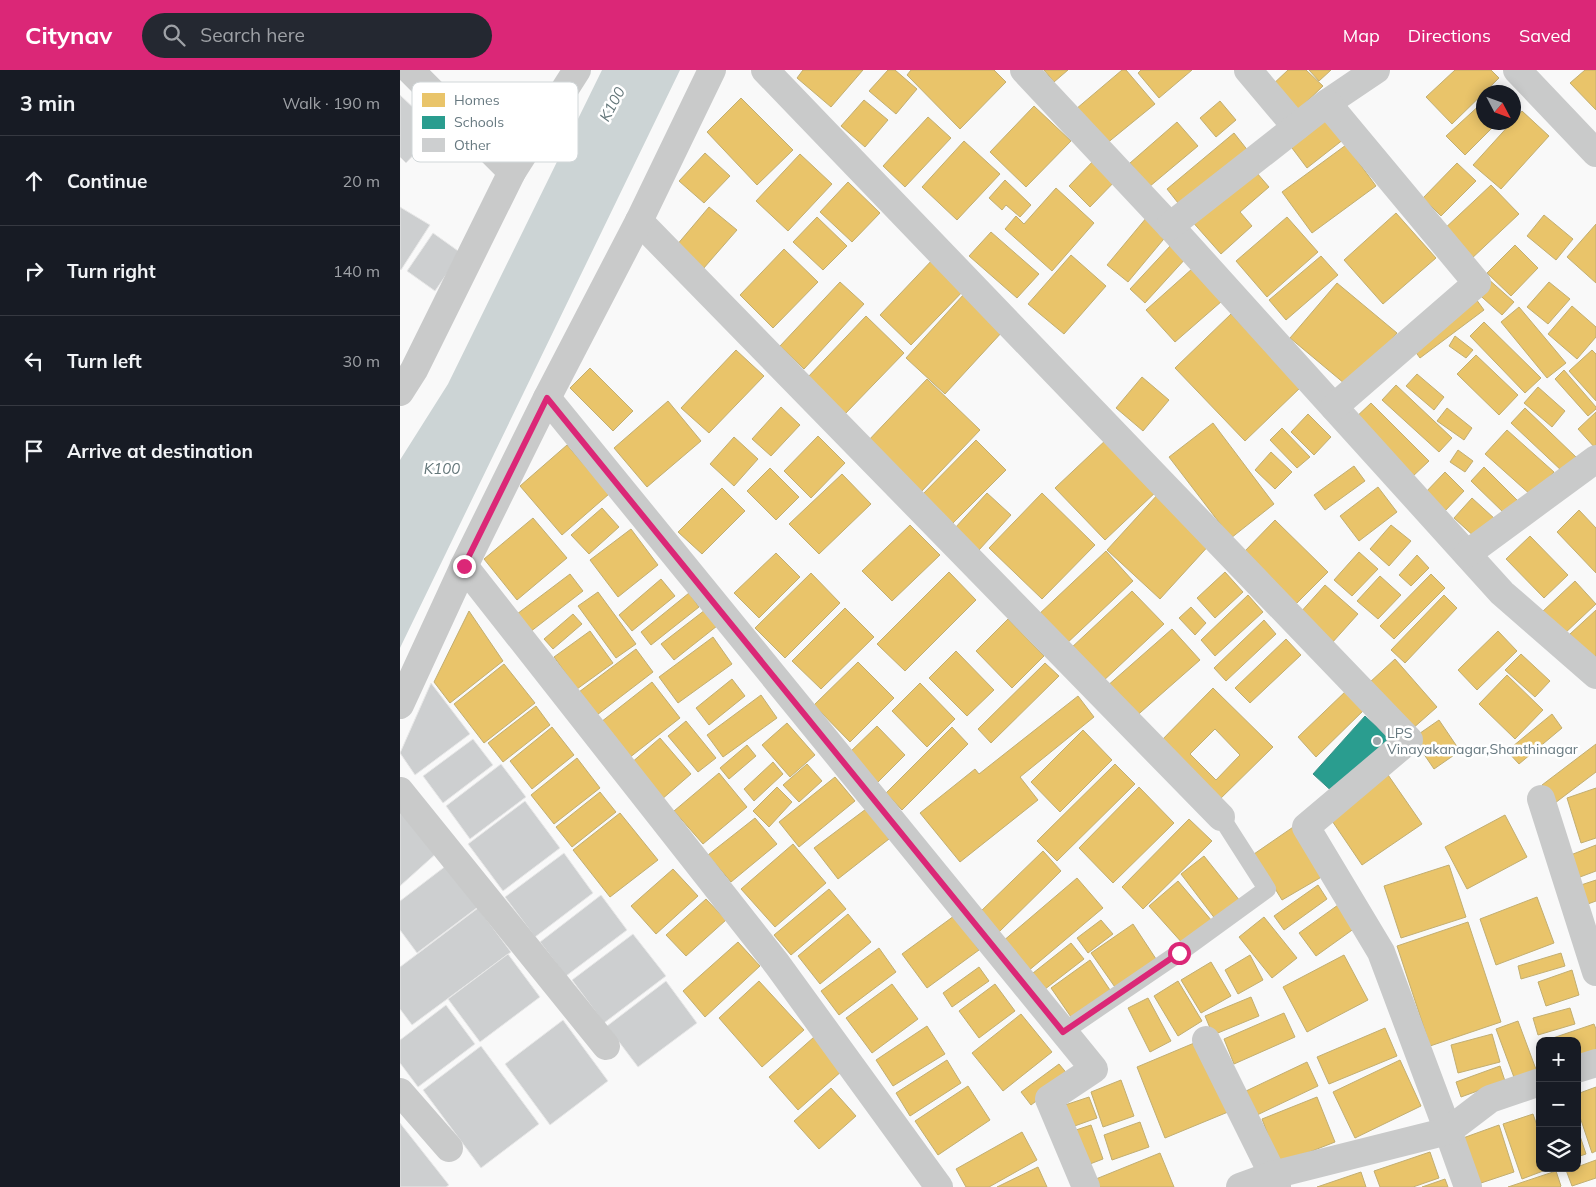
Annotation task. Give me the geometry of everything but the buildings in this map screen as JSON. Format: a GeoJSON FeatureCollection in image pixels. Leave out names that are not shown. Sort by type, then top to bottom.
{"type":"FeatureCollection","features":[{"type":"Feature","properties":{"kind":"street"},"geometry":{"type":"LineString","coordinates":[[410,70],[422,82]]}},
{"type":"Feature","properties":{"kind":"street"},"geometry":{"type":"LineString","coordinates":[[569,82],[577,70]]}},
{"type":"Feature","properties":{"kind":"street"},"geometry":{"type":"LineString","coordinates":[[400,705],[464,566],[547,398],[639,221],[712,70]]}},
{"type":"Feature","properties":{"kind":"street"},"geometry":{"type":"LineString","coordinates":[[765,70],[1409,740],[1306,827],[1381,952],[1468,1187]]}},
{"type":"Feature","properties":{"kind":"street"},"geometry":{"type":"LineString","coordinates":[[1024,70],[1170,226],[1502,593],[1596,675]]}},
{"type":"Feature","properties":{"kind":"street"},"geometry":{"type":"LineString","coordinates":[[1248,70],[1296,127]]}},
{"type":"Feature","properties":{"kind":"street"},"geometry":{"type":"LineString","coordinates":[[1517,70],[1596,153]]}},
{"type":"Feature","properties":{"kind":"street"},"geometry":{"type":"LineString","coordinates":[[1170,226],[1368,72]]}},
{"type":"Feature","properties":{"kind":"street"},"geometry":{"type":"LineString","coordinates":[[1327,103],[1477,283],[1334,407]]}},
{"type":"Feature","properties":{"kind":"street"},"geometry":{"type":"LineString","coordinates":[[502,162],[512,172]]}},
{"type":"Feature","properties":{"kind":"street"},"geometry":{"type":"LineString","coordinates":[[405,372],[518,162]]}},
{"type":"Feature","properties":{"kind":"street"},"geometry":{"type":"LineString","coordinates":[[639,221],[1221,818]]}},
{"type":"Feature","properties":{"kind":"street"},"geometry":{"type":"LineString","coordinates":[[547,398],[1094,1069],[1050,1099],[1086,1187]]}},
{"type":"Feature","properties":{"kind":"street"},"geometry":{"type":"LineString","coordinates":[[1467,554],[1596,459]]}},
{"type":"Feature","properties":{"kind":"street"},"geometry":{"type":"LineString","coordinates":[[464,566],[776,964],[939,1187]]}},
{"type":"Feature","properties":{"kind":"street"},"geometry":{"type":"LineString","coordinates":[[400,791],[606,1046]]}},
{"type":"Feature","properties":{"kind":"street"},"geometry":{"type":"LineString","coordinates":[[1540,799],[1596,972]]}},
{"type":"Feature","properties":{"kind":"street"},"geometry":{"type":"LineString","coordinates":[[1206,1040],[1275,1181]]}},
{"type":"Feature","properties":{"kind":"street"},"geometry":{"type":"LineString","coordinates":[[1581,1068],[1596,1063]]}},
{"type":"Feature","properties":{"kind":"street"},"geometry":{"type":"LineString","coordinates":[[1240,1187],[1275,1181],[1448,1130],[1490,1099],[1536,1083]]}},
{"type":"Feature","properties":{"kind":"street"},"geometry":{"type":"LineString","coordinates":[[400,1092],[449,1148]]}},
{"type":"Feature","properties":{"kind":"lane"},"geometry":{"type":"LineString","coordinates":[[1063,1032],[1171,958],[1266,889],[1221,818]]}},
{"type":"Feature","properties":{"kind":"water","name":"K100"},"geometry":{"type":"Polygon","coordinates":[[[602,70],[680,70],[400,648],[400,460],[448,384],[557,162],[578,162],[578,119],[602,70]]]}},
{"type":"Feature","properties":{"kind":"place","name":"LPS Vinayakanagar,Shanthinagar"},"geometry":{"type":"Point","coordinates":[1377,741]}},
{"type":"Feature","properties":{"kind":"route"},"geometry":{"type":"LineString","coordinates":[[464,566],[547,398],[1063,1032],[1179,953]]}}]}
